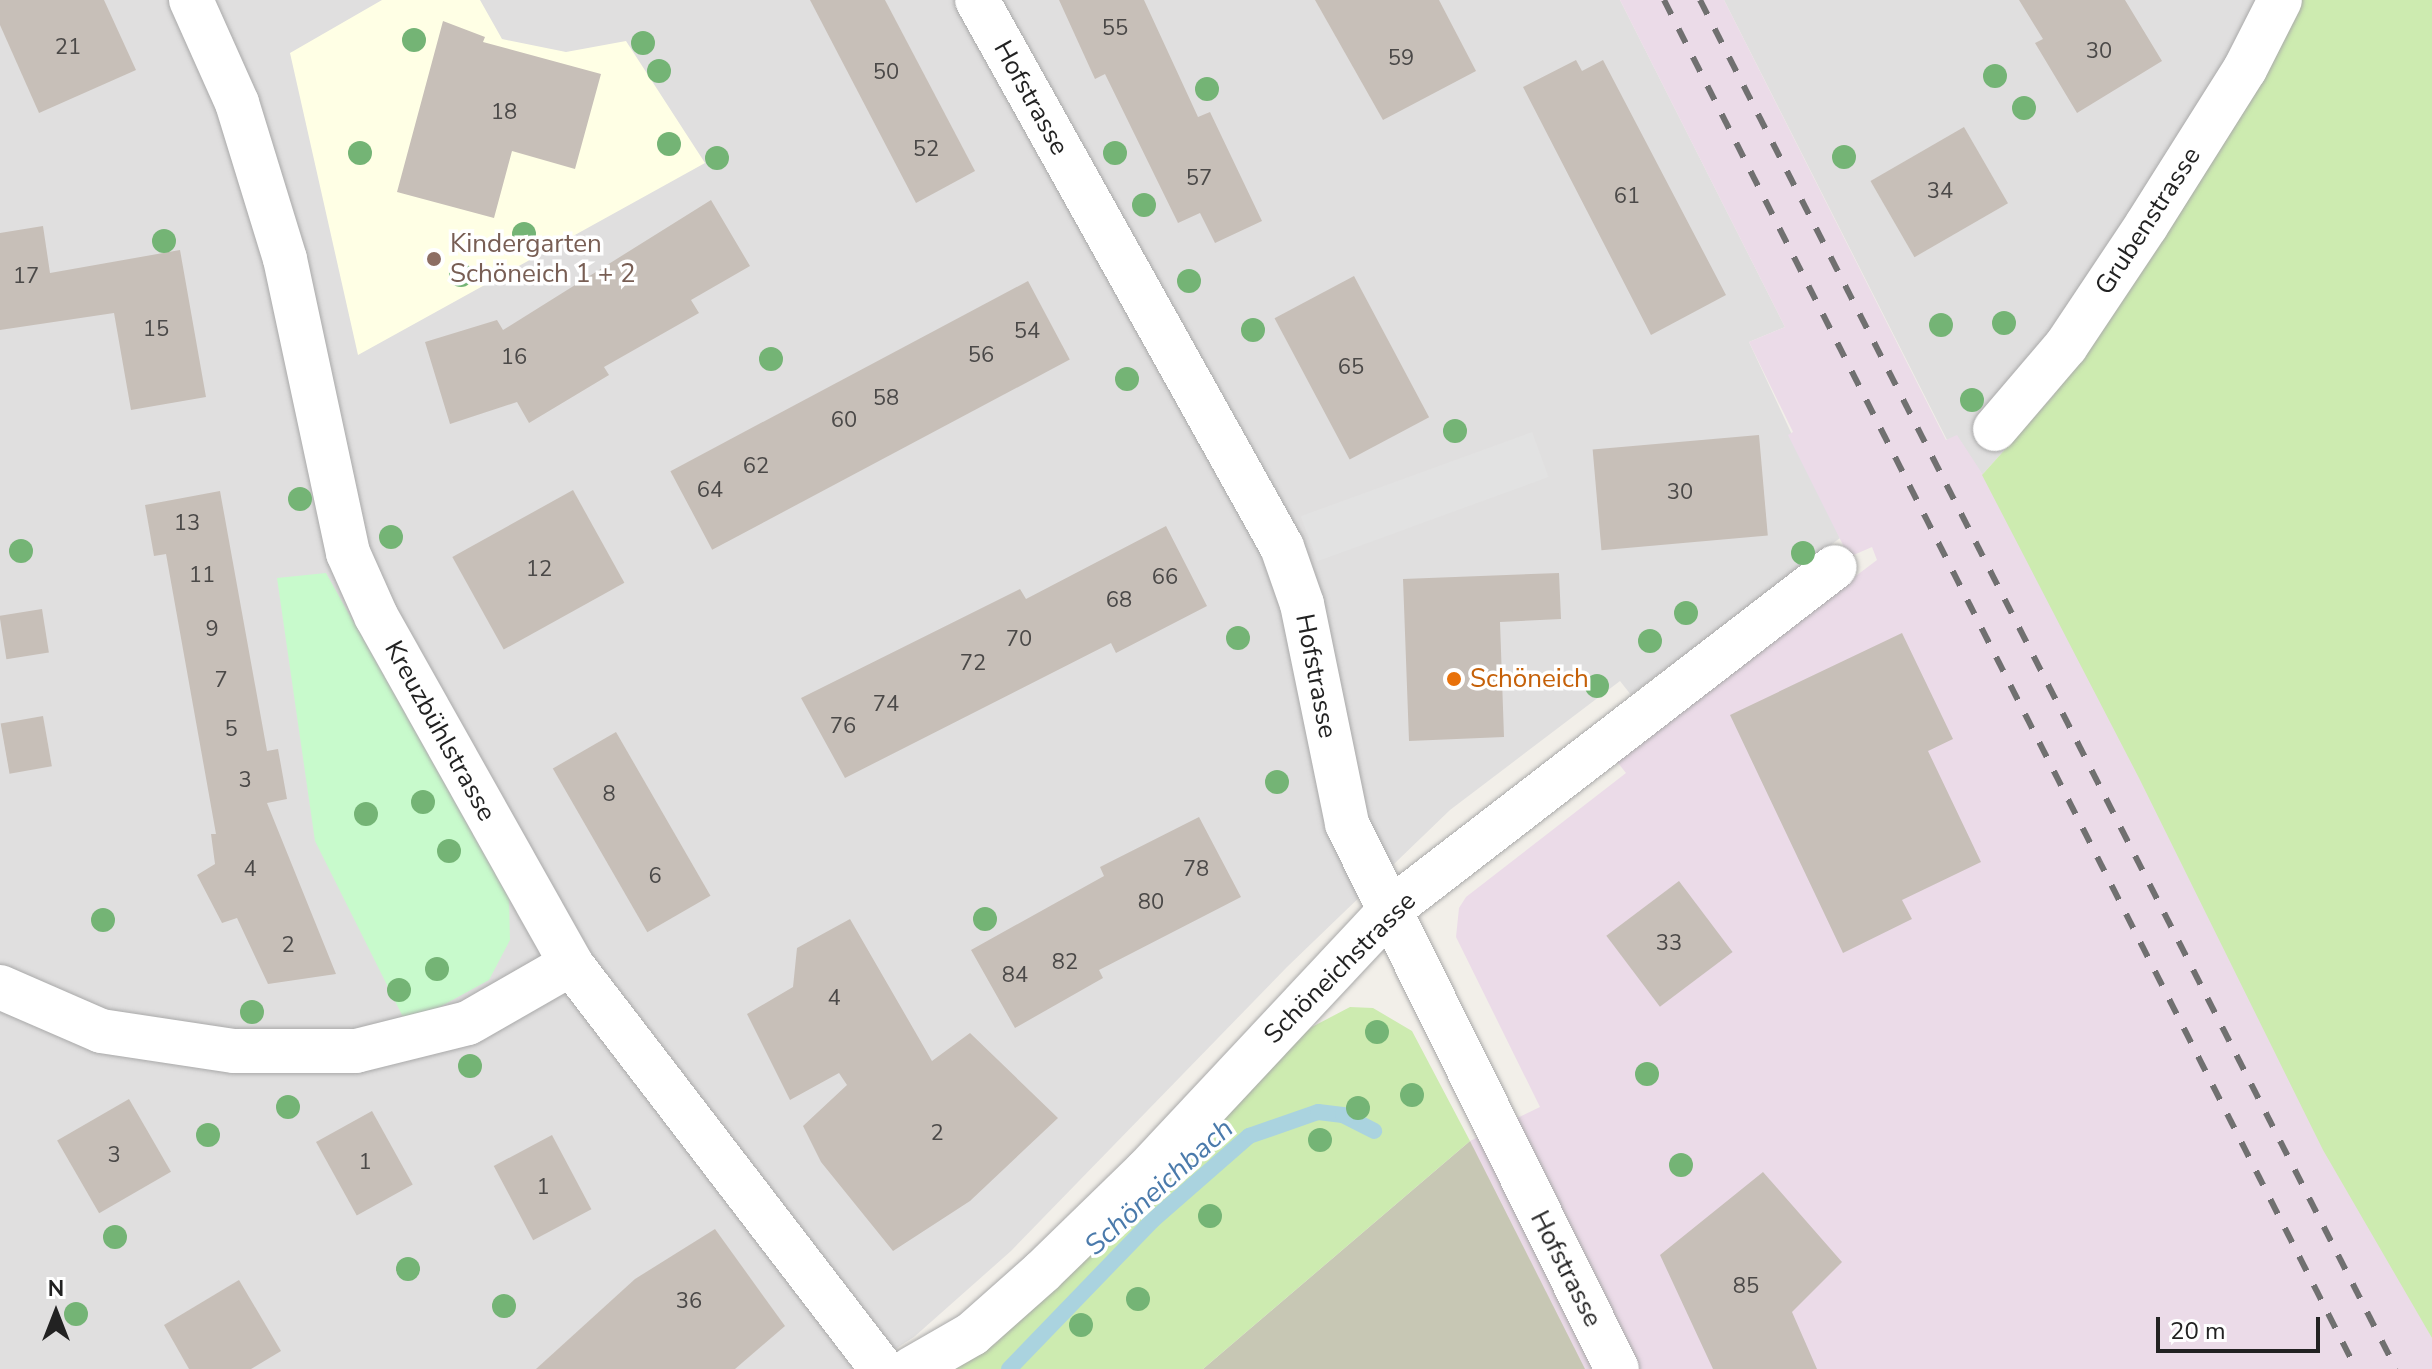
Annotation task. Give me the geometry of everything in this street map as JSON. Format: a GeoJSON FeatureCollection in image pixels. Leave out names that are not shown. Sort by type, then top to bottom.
{"type":"FeatureCollection","features":[{"type":"Feature","properties":{"kind":"street","name":"Kreuzbühlstrasse"},"geometry":{"type":"LineString","coordinates":[[191,0],[237,103],[285,259],[348,553],[376,616],[571,964],[882,1369]]}},
{"type":"Feature","properties":{"kind":"street","name":"Hofstrasse"},"geometry":{"type":"LineString","coordinates":[[977,0],[1282,547],[1302,604],[1347,824],[1617,1369]]}},
{"type":"Feature","properties":{"kind":"street","name":"Grubenstrasse"},"geometry":{"type":"LineString","coordinates":[[1995,429],[2066,346],[2128,253],[2245,69],[2280,0]]}},
{"type":"Feature","properties":{"kind":"street","name":"Schöneichstrasse"},"geometry":{"type":"LineString","coordinates":[[911,1369],[972,1334],[1043,1271],[1146,1171],[1391,909],[1835,567]]}},
{"type":"Feature","properties":{"kind":"street"},"geometry":{"type":"LineString","coordinates":[[0,987],[101,1031],[234,1051],[356,1051],[468,1023],[571,964]]}},
{"type":"Feature","properties":{"kind":"shaded area"},"geometry":{"type":"Polygon","coordinates":[[[0,0],[1620,0],[1785,327],[1749,342],[1840,538],[1631,695],[1620,681],[1450,810],[1287,967],[1011,1251],[914,1337],[864,1369],[0,1369],[0,0]]]}},
{"type":"Feature","properties":{"kind":"shaded area","name":"Kindergarten Schöneich 1 + 2"},"geometry":{"type":"Polygon","coordinates":[[[382,0],[480,0],[502,39],[566,52],[626,41],[705,163],[358,355],[290,53],[382,0]]]}},
{"type":"Feature","properties":{"kind":"shaded area"},"geometry":{"type":"Polygon","coordinates":[[[1620,0],[1724,0],[1946,440],[1957,435],[1989,484],[2432,1338],[2432,1369],[1203,1369],[1470,1141],[1540,1107],[1456,937],[1459,908],[1466,897],[1626,773],[1614,758],[1877,560],[1872,547],[1849,557],[1788,435],[1793,432],[1749,342],[1785,327],[1620,0]]]}},
{"type":"Feature","properties":{"kind":"shaded area"},"geometry":{"type":"Polygon","coordinates":[[[1724,0],[2299,0],[2109,320],[2053,396],[1982,475],[1957,436],[1947,440],[1724,0]]]}},
{"type":"Feature","properties":{"kind":"shaded area"},"geometry":{"type":"Polygon","coordinates":[[[1532,432],[1548,477],[1317,561],[1301,516],[1532,432]]]}},
{"type":"Feature","properties":{"kind":"shaded area"},"geometry":{"type":"Polygon","coordinates":[[[1470,1141],[1585,1369],[1203,1369],[1470,1141]]]}},
{"type":"Feature","properties":{"kind":"green space"},"geometry":{"type":"Polygon","coordinates":[[[2299,0],[2432,0],[2432,1338],[2323,1150],[2139,778],[1982,475],[2053,396],[2109,320],[2299,0]]]}},
{"type":"Feature","properties":{"kind":"green space"},"geometry":{"type":"Polygon","coordinates":[[[326,573],[509,899],[510,940],[489,980],[407,1025],[315,841],[277,578],[326,573]]]}},
{"type":"Feature","properties":{"kind":"green space"},"geometry":{"type":"Polygon","coordinates":[[[1350,1007],[1373,1008],[1412,1031],[1470,1141],[1203,1369],[953,1369],[996,1343],[1310,1028],[1350,1007]]]}},
{"type":"Feature","properties":{"kind":"building"},"geometry":{"type":"Polygon","coordinates":[[[0,0],[104,0],[136,70],[39,113],[0,25],[0,0]]]}},
{"type":"Feature","properties":{"kind":"building"},"geometry":{"type":"Polygon","coordinates":[[[810,0],[885,0],[975,171],[916,203],[810,0]]]}},
{"type":"Feature","properties":{"kind":"building"},"geometry":{"type":"Polygon","coordinates":[[[1059,0],[1144,0],[1198,117],[1210,112],[1262,221],[1215,243],[1200,213],[1178,223],[1105,74],[1095,79],[1059,0]]]}},
{"type":"Feature","properties":{"kind":"building"},"geometry":{"type":"Polygon","coordinates":[[[1315,0],[1439,0],[1476,71],[1383,120],[1315,0]]]}},
{"type":"Feature","properties":{"kind":"building"},"geometry":{"type":"Polygon","coordinates":[[[2019,0],[2125,0],[2162,61],[2077,113],[2035,43],[2043,39],[2019,0]]]}},
{"type":"Feature","properties":{"kind":"building"},"geometry":{"type":"Polygon","coordinates":[[[443,21],[485,37],[483,42],[601,74],[575,169],[512,151],[494,218],[397,192],[443,21]]]}},
{"type":"Feature","properties":{"kind":"building"},"geometry":{"type":"Polygon","coordinates":[[[1576,60],[1582,71],[1603,60],[1726,295],[1651,335],[1523,87],[1576,60]]]}},
{"type":"Feature","properties":{"kind":"building"},"geometry":{"type":"Polygon","coordinates":[[[1964,127],[2008,203],[1914,257],[1870,181],[1964,127]]]}},
{"type":"Feature","properties":{"kind":"building"},"geometry":{"type":"Polygon","coordinates":[[[711,200],[750,266],[691,300],[699,313],[604,367],[609,375],[529,423],[517,402],[450,424],[425,342],[497,320],[503,330],[711,200]]]}},
{"type":"Feature","properties":{"kind":"building"},"geometry":{"type":"Polygon","coordinates":[[[43,226],[50,273],[180,250],[206,397],[131,410],[114,313],[0,330],[0,233],[43,226]]]}},
{"type":"Feature","properties":{"kind":"building"},"geometry":{"type":"Polygon","coordinates":[[[1354,276],[1429,417],[1350,460],[1275,318],[1354,276]]]}},
{"type":"Feature","properties":{"kind":"building"},"geometry":{"type":"Polygon","coordinates":[[[1028,281],[1070,360],[712,550],[670,471],[1028,281]]]}},
{"type":"Feature","properties":{"kind":"building"},"geometry":{"type":"Polygon","coordinates":[[[1759,435],[1768,536],[1601,550],[1593,450],[1759,435]]]}},
{"type":"Feature","properties":{"kind":"building"},"geometry":{"type":"Polygon","coordinates":[[[573,490],[624,583],[504,650],[452,557],[573,490]]]}},
{"type":"Feature","properties":{"kind":"building"},"geometry":{"type":"Polygon","coordinates":[[[220,491],[267,751],[278,749],[287,799],[267,803],[336,974],[268,984],[237,918],[222,923],[197,875],[215,864],[211,834],[216,834],[166,554],[154,556],[145,505],[220,491]]]}},
{"type":"Feature","properties":{"kind":"building"},"geometry":{"type":"Polygon","coordinates":[[[1166,526],[1207,606],[1116,653],[1111,643],[845,778],[801,698],[1020,589],[1026,599],[1166,526]]]}},
{"type":"Feature","properties":{"kind":"building","name":"Schöneich"},"geometry":{"type":"Polygon","coordinates":[[[1559,573],[1561,619],[1500,622],[1504,737],[1409,741],[1403,579],[1559,573]]]}},
{"type":"Feature","properties":{"kind":"building"},"geometry":{"type":"Polygon","coordinates":[[[42,609],[49,652],[6,659],[0,616],[42,609]]]}},
{"type":"Feature","properties":{"kind":"building"},"geometry":{"type":"Polygon","coordinates":[[[1902,633],[1953,739],[1928,751],[1981,862],[1902,900],[1912,919],[1843,953],[1730,715],[1902,633]]]}},
{"type":"Feature","properties":{"kind":"building"},"geometry":{"type":"Polygon","coordinates":[[[43,716],[52,766],[10,774],[1,723],[43,716]]]}},
{"type":"Feature","properties":{"kind":"building"},"geometry":{"type":"Polygon","coordinates":[[[616,732],[711,896],[647,932],[553,768],[616,732]]]}},
{"type":"Feature","properties":{"kind":"building"},"geometry":{"type":"Polygon","coordinates":[[[1199,817],[1241,897],[1099,970],[1103,978],[1015,1028],[971,950],[1104,876],[1100,867],[1199,817]]]}},
{"type":"Feature","properties":{"kind":"building"},"geometry":{"type":"Polygon","coordinates":[[[1679,881],[1733,952],[1660,1007],[1606,936],[1679,881]]]}},
{"type":"Feature","properties":{"kind":"building"},"geometry":{"type":"Polygon","coordinates":[[[850,919],[932,1061],[970,1033],[1058,1118],[970,1201],[893,1251],[821,1162],[803,1126],[847,1085],[839,1073],[790,1100],[747,1014],[793,987],[797,948],[850,919]]]}},
{"type":"Feature","properties":{"kind":"building"},"geometry":{"type":"Polygon","coordinates":[[[129,1099],[171,1172],[99,1213],[57,1140],[129,1099]]]}},
{"type":"Feature","properties":{"kind":"building"},"geometry":{"type":"Polygon","coordinates":[[[372,1111],[413,1184],[357,1215],[316,1142],[372,1111]]]}},
{"type":"Feature","properties":{"kind":"building"},"geometry":{"type":"Polygon","coordinates":[[[552,1135],[591,1209],[533,1240],[494,1166],[552,1135]]]}},
{"type":"Feature","properties":{"kind":"building"},"geometry":{"type":"Polygon","coordinates":[[[1763,1172],[1842,1262],[1792,1312],[1817,1369],[1713,1369],[1660,1255],[1763,1172]]]}},
{"type":"Feature","properties":{"kind":"building"},"geometry":{"type":"Polygon","coordinates":[[[715,1229],[785,1326],[735,1369],[536,1369],[635,1279],[715,1229]]]}},
{"type":"Feature","properties":{"kind":"building"},"geometry":{"type":"Polygon","coordinates":[[[239,1280],[281,1351],[251,1369],[189,1369],[164,1325],[239,1280]]]}},
{"type":"Feature","properties":{"kind":"waterway","name":"Schöneichbach"},"geometry":{"type":"LineString","coordinates":[[1009,1369],[1153,1220],[1249,1136],[1318,1112],[1343,1115],[1374,1131]]}},
{"type":"Feature","properties":{"kind":"railway"},"geometry":{"type":"LineString","coordinates":[[1664,0],[2356,1369]]}},
{"type":"Feature","properties":{"kind":"railway"},"geometry":{"type":"LineString","coordinates":[[1700,0],[2396,1369]]}},
{"type":"Feature","properties":{"kind":"place","name":"Kindergarten Schöneich 1 + 2"},"geometry":{"type":"Point","coordinates":[434,259]}},
{"type":"Feature","properties":{"kind":"place","name":"Schöneich"},"geometry":{"type":"Point","coordinates":[1454,679]}}]}
